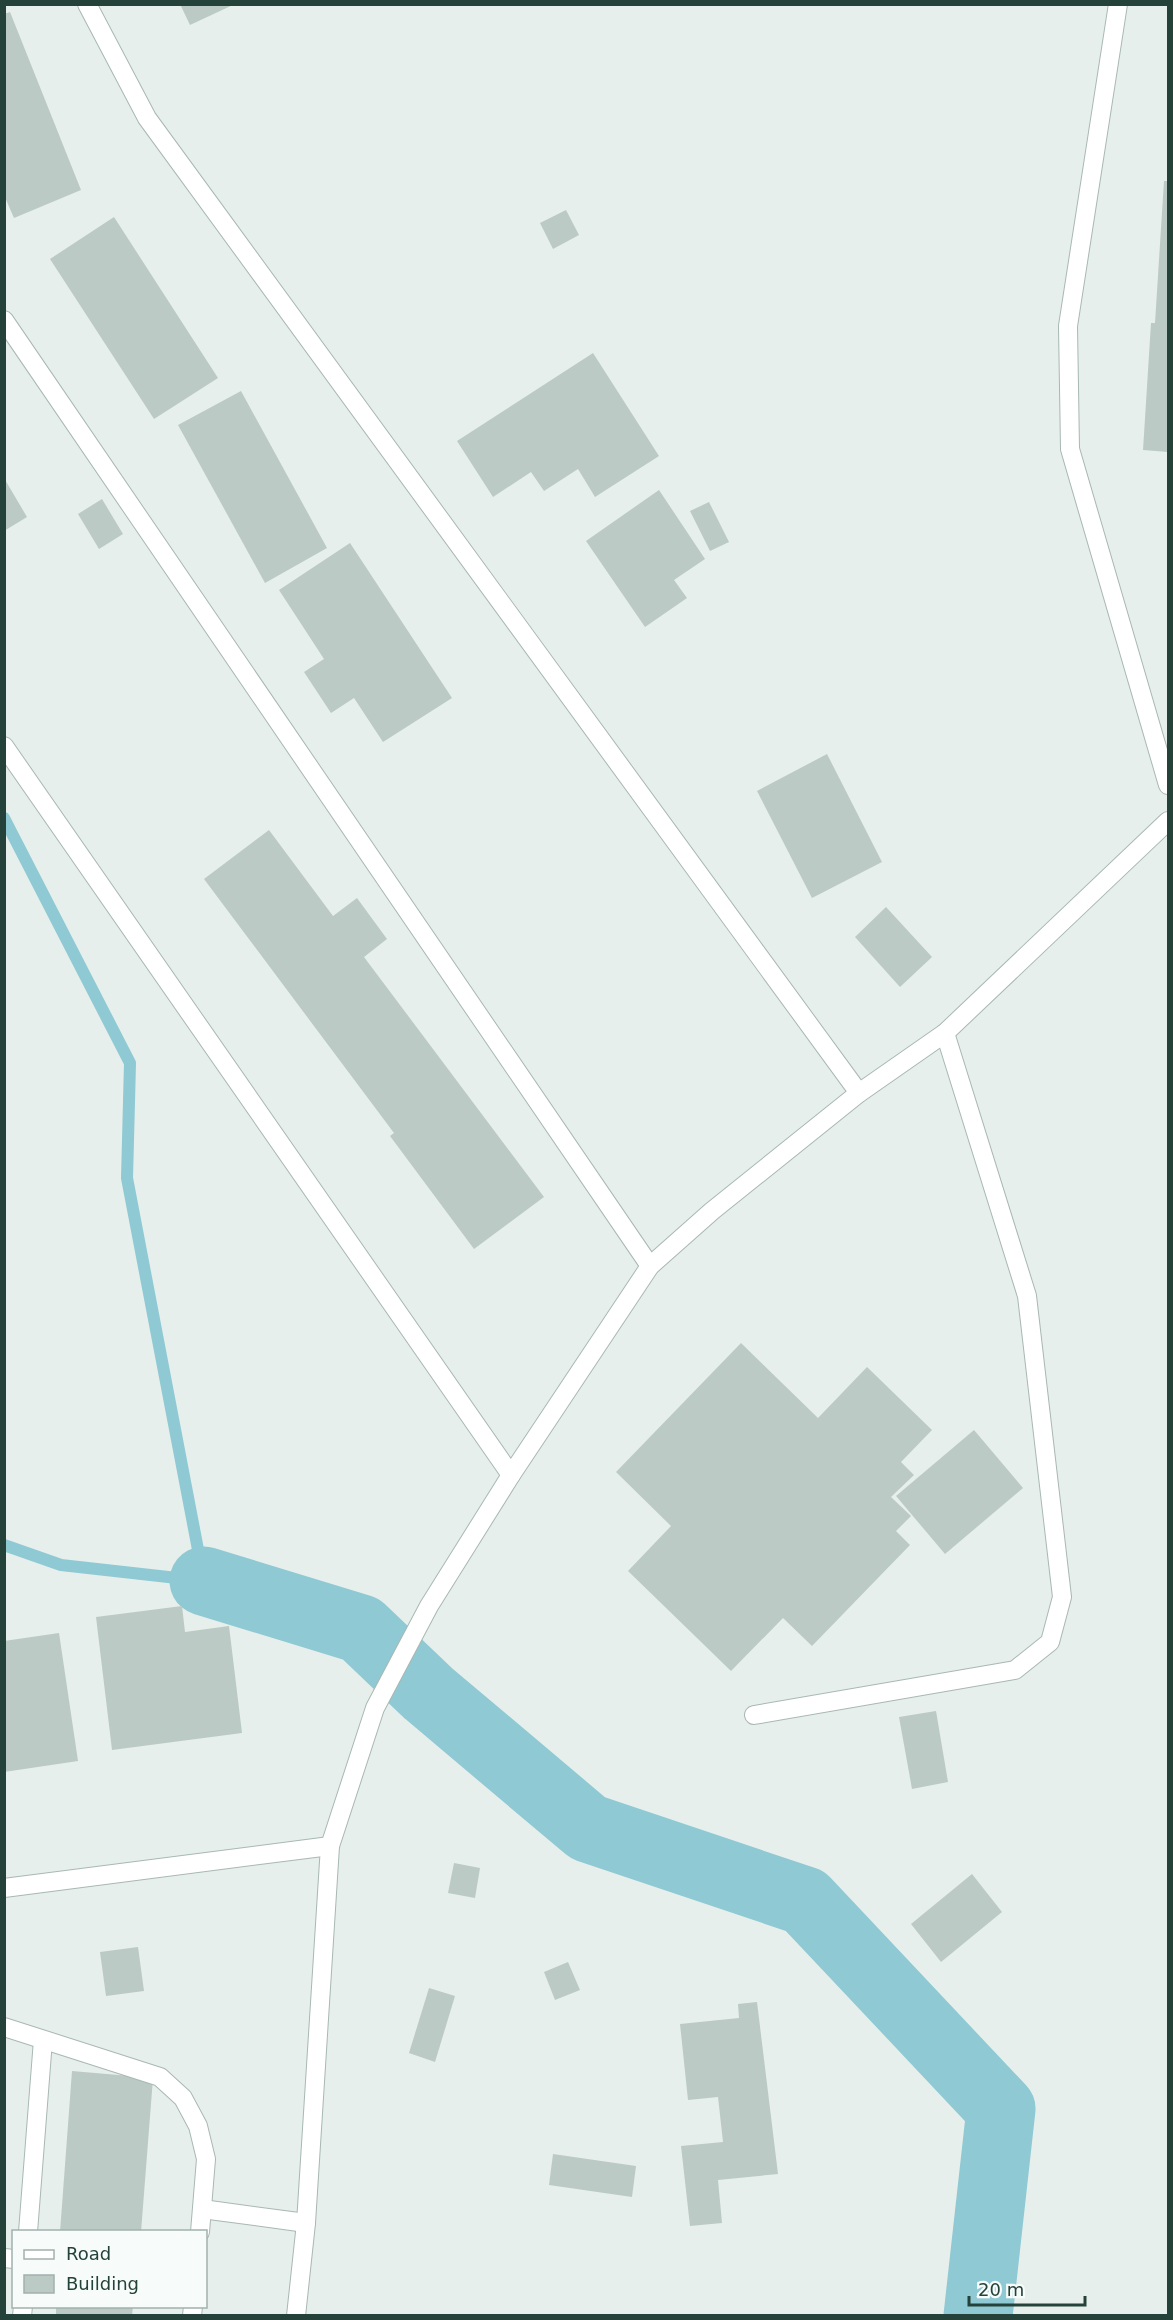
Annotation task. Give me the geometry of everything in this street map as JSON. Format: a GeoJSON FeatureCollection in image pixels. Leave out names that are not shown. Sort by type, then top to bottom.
{"type":"FeatureCollection","features":[{"type":"Feature","properties":{"kind":"street"},"geometry":{"type":"LineString","coordinates":[[87,4],[147,118],[859,1093]]}},
{"type":"Feature","properties":{"kind":"street"},"geometry":{"type":"LineString","coordinates":[[1118,4],[1068,326],[1070,449],[1168,784]]}},
{"type":"Feature","properties":{"kind":"street"},"geometry":{"type":"LineString","coordinates":[[4,320],[650,1266]]}},
{"type":"Feature","properties":{"kind":"street"},"geometry":{"type":"LineString","coordinates":[[4,746],[511,1475]]}},
{"type":"Feature","properties":{"kind":"street"},"geometry":{"type":"LineString","coordinates":[[296,2316],[306,2223],[330,1846],[375,1708],[429,1606],[511,1475],[650,1266],[712,1210],[859,1093],[945,1033],[1168,820]]}},
{"type":"Feature","properties":{"kind":"street"},"geometry":{"type":"LineString","coordinates":[[754,1715],[1015,1670],[1050,1642],[1062,1597],[1027,1296],[945,1033]]}},
{"type":"Feature","properties":{"kind":"street"},"geometry":{"type":"LineString","coordinates":[[4,1888],[330,1846]]}},
{"type":"Feature","properties":{"kind":"street"},"geometry":{"type":"LineString","coordinates":[[4,2027],[160,2077],[183,2098],[198,2126],[206,2159],[200,2230]]}},
{"type":"Feature","properties":{"kind":"street"},"geometry":{"type":"LineString","coordinates":[[28,2230],[43,2040]]}},
{"type":"Feature","properties":{"kind":"street"},"geometry":{"type":"LineString","coordinates":[[202,2209],[306,2223]]}},
{"type":"Feature","properties":{"kind":"building"},"geometry":{"type":"Polygon","coordinates":[[[180,4],[235,4],[190,25],[180,4]]]}},
{"type":"Feature","properties":{"kind":"building"},"geometry":{"type":"Polygon","coordinates":[[[10,12],[81,190],[14,218],[4,195],[4,14],[10,12]]]}},
{"type":"Feature","properties":{"kind":"building"},"geometry":{"type":"Polygon","coordinates":[[[1164,181],[1168,181],[1168,452],[1143,450],[1151,323],[1155,323],[1164,181]]]}},
{"type":"Feature","properties":{"kind":"building"},"geometry":{"type":"Polygon","coordinates":[[[566,210],[579,235],[553,249],[540,223],[566,210]]]}},
{"type":"Feature","properties":{"kind":"building"},"geometry":{"type":"Polygon","coordinates":[[[114,217],[218,378],[154,419],[50,259],[114,217]]]}},
{"type":"Feature","properties":{"kind":"building"},"geometry":{"type":"Polygon","coordinates":[[[593,353],[659,456],[595,497],[578,469],[544,491],[531,472],[493,497],[457,441],[593,353]]]}},
{"type":"Feature","properties":{"kind":"building"},"geometry":{"type":"Polygon","coordinates":[[[241,391],[327,548],[265,583],[178,425],[241,391]]]}},
{"type":"Feature","properties":{"kind":"building"},"geometry":{"type":"Polygon","coordinates":[[[4,478],[27,517],[4,531],[4,478]]]}},
{"type":"Feature","properties":{"kind":"building"},"geometry":{"type":"Polygon","coordinates":[[[659,490],[705,559],[674,580],[687,598],[645,627],[586,541],[659,490]]]}},
{"type":"Feature","properties":{"kind":"building"},"geometry":{"type":"Polygon","coordinates":[[[102,499],[123,534],[99,549],[78,514],[102,499]]]}},
{"type":"Feature","properties":{"kind":"building"},"geometry":{"type":"Polygon","coordinates":[[[709,502],[729,542],[710,551],[690,511],[709,502]]]}},
{"type":"Feature","properties":{"kind":"building"},"geometry":{"type":"Polygon","coordinates":[[[350,543],[452,698],[383,742],[354,698],[331,713],[304,672],[324,659],[279,590],[350,543]]]}},
{"type":"Feature","properties":{"kind":"building"},"geometry":{"type":"Polygon","coordinates":[[[827,754],[882,862],[812,898],[757,791],[827,754]]]}},
{"type":"Feature","properties":{"kind":"building"},"geometry":{"type":"Polygon","coordinates":[[[269,830],[333,916],[357,898],[387,939],[364,957],[544,1197],[474,1249],[390,1136],[394,1133],[204,879],[269,830]]]}},
{"type":"Feature","properties":{"kind":"building"},"geometry":{"type":"Polygon","coordinates":[[[886,907],[932,957],[900,987],[855,937],[886,907]]]}},
{"type":"Feature","properties":{"kind":"building"},"geometry":{"type":"Polygon","coordinates":[[[741,1343],[818,1418],[867,1367],[932,1430],[901,1462],[914,1475],[891,1497],[911,1516],[896,1531],[910,1545],[812,1646],[783,1618],[731,1671],[628,1571],[671,1526],[616,1472],[741,1343]]]}},
{"type":"Feature","properties":{"kind":"building"},"geometry":{"type":"Polygon","coordinates":[[[974,1430],[1023,1488],[945,1554],[896,1496],[974,1430]]]}},
{"type":"Feature","properties":{"kind":"building"},"geometry":{"type":"Polygon","coordinates":[[[182,1606],[185,1632],[229,1626],[242,1733],[112,1750],[96,1617],[182,1606]]]}},
{"type":"Feature","properties":{"kind":"building"},"geometry":{"type":"Polygon","coordinates":[[[59,1633],[78,1761],[4,1772],[4,1641],[59,1633]]]}},
{"type":"Feature","properties":{"kind":"building"},"geometry":{"type":"Polygon","coordinates":[[[936,1711],[948,1782],[912,1789],[899,1717],[936,1711]]]}},
{"type":"Feature","properties":{"kind":"building"},"geometry":{"type":"Polygon","coordinates":[[[454,1863],[480,1868],[475,1898],[448,1893],[454,1863]]]}},
{"type":"Feature","properties":{"kind":"building"},"geometry":{"type":"Polygon","coordinates":[[[972,1874],[1002,1912],[941,1962],[911,1924],[972,1874]]]}},
{"type":"Feature","properties":{"kind":"building"},"geometry":{"type":"Polygon","coordinates":[[[138,1947],[144,1991],[106,1996],[100,1952],[138,1947]]]}},
{"type":"Feature","properties":{"kind":"building"},"geometry":{"type":"Polygon","coordinates":[[[568,1962],[580,1990],[555,2000],[544,1972],[568,1962]]]}},
{"type":"Feature","properties":{"kind":"building"},"geometry":{"type":"Polygon","coordinates":[[[429,1988],[455,1996],[435,2062],[409,2053],[429,1988]]]}},
{"type":"Feature","properties":{"kind":"building"},"geometry":{"type":"Polygon","coordinates":[[[757,2002],[778,2174],[718,2180],[722,2223],[690,2226],[681,2146],[723,2142],[718,2097],[688,2100],[680,2024],[739,2018],[738,2004],[757,2002]]]}},
{"type":"Feature","properties":{"kind":"building"},"geometry":{"type":"Polygon","coordinates":[[[72,2071],[153,2078],[141,2230],[60,2230],[72,2071]]]}},
{"type":"Feature","properties":{"kind":"building"},"geometry":{"type":"Polygon","coordinates":[[[553,2154],[636,2166],[632,2197],[549,2185],[553,2154]]]}},
{"type":"Feature","properties":{"kind":"building"},"geometry":{"type":"Polygon","coordinates":[[[56,2308],[133,2308],[132,2316],[56,2316],[56,2308]]]}},
{"type":"Feature","properties":{"kind":"waterway"},"geometry":{"type":"LineString","coordinates":[[4,818],[130,1063],[127,1178],[204,1581],[61,1565],[4,1545]]}},
{"type":"Feature","properties":{"kind":"waterway"},"geometry":{"type":"LineString","coordinates":[[204,1581],[361,1629],[428,1693],[588,1828],[805,1901],[1001,2109],[978,2316]]}}]}
